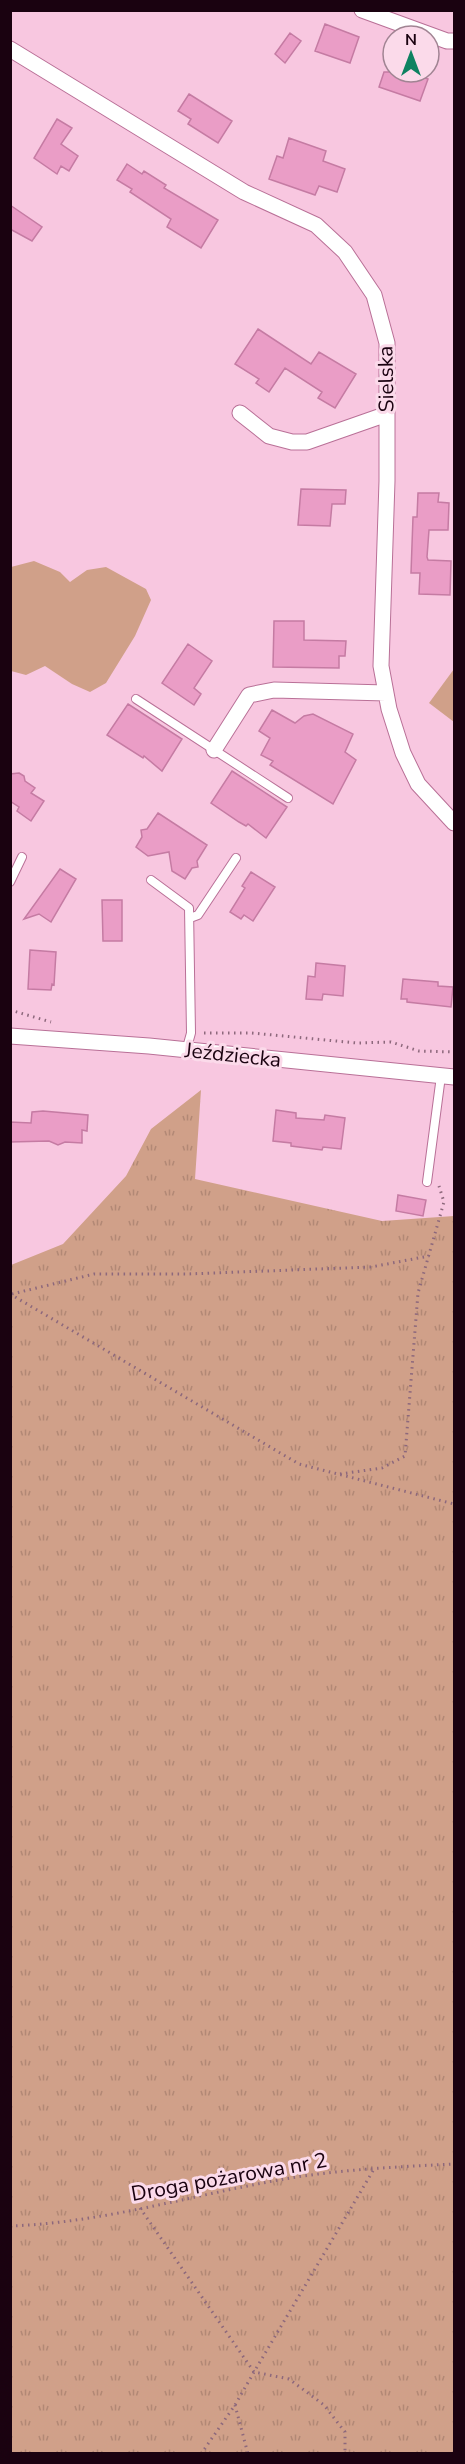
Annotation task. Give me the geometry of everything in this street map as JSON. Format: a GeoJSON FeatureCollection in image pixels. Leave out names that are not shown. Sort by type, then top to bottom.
{"type":"FeatureCollection","features":[{"type":"Feature","properties":{"kind":"street"},"geometry":{"type":"LineString","coordinates":[[362,10],[447,41],[454,41]]}},
{"type":"Feature","properties":{"kind":"street","name":"Sielska"},"geometry":{"type":"LineString","coordinates":[[10,49],[244,192],[316,225],[345,252],[374,296],[387,343],[381,666],[403,753],[418,784],[454,823]]}},
{"type":"Feature","properties":{"kind":"street"},"geometry":{"type":"LineString","coordinates":[[240,413],[269,436],[292,442],[307,442],[387,414]]}},
{"type":"Feature","properties":{"kind":"street"},"geometry":{"type":"LineString","coordinates":[[214,750],[249,695],[274,690],[386,693]]}},
{"type":"Feature","properties":{"kind":"street","name":"Jeździecka"},"geometry":{"type":"LineString","coordinates":[[10,1036],[448,1077]]}},
{"type":"Feature","properties":{"kind":"lane"},"geometry":{"type":"LineString","coordinates":[[136,699],[288,798]]}},
{"type":"Feature","properties":{"kind":"lane"},"geometry":{"type":"LineString","coordinates":[[10,882],[21,857]]}},
{"type":"Feature","properties":{"kind":"lane"},"geometry":{"type":"LineString","coordinates":[[190,918],[198,915],[236,858]]}},
{"type":"Feature","properties":{"kind":"lane"},"geometry":{"type":"LineString","coordinates":[[151,880],[189,908],[191,1033],[186,1051]]}},
{"type":"Feature","properties":{"kind":"lane"},"geometry":{"type":"LineString","coordinates":[[427,1182],[448,1077]]}},
{"type":"Feature","properties":{"kind":"path"},"geometry":{"type":"LineString","coordinates":[[10,1010],[59,1024]]}},
{"type":"Feature","properties":{"kind":"path"},"geometry":{"type":"LineString","coordinates":[[191,1033],[252,1033],[357,1043],[391,1042],[419,1052],[454,1052]]}},
{"type":"Feature","properties":{"kind":"path"},"geometry":{"type":"LineString","coordinates":[[338,1475],[382,1468],[405,1456],[418,1293],[444,1202],[430,1161]]}},
{"type":"Feature","properties":{"kind":"path"},"geometry":{"type":"LineString","coordinates":[[11,1294],[94,1274],[187,1274],[370,1267],[429,1257]]}},
{"type":"Feature","properties":{"kind":"path"},"geometry":{"type":"LineString","coordinates":[[11,1294],[299,1464],[454,1504]]}},
{"type":"Feature","properties":{"kind":"path","name":"Droga pożarowa nr 2"},"geometry":{"type":"LineString","coordinates":[[10,2226],[54,2225],[269,2181],[374,2168],[454,2164]]}},
{"type":"Feature","properties":{"kind":"path"},"geometry":{"type":"LineString","coordinates":[[201,2454],[235,2405],[374,2168]]}},
{"type":"Feature","properties":{"kind":"path"},"geometry":{"type":"LineString","coordinates":[[140,2208],[254,2372],[289,2379],[324,2405],[345,2432],[345,2454]]}},
{"type":"Feature","properties":{"kind":"path"},"geometry":{"type":"LineString","coordinates":[[235,2405],[248,2454]]}},
{"type":"Feature","properties":{"kind":"green space"},"geometry":{"type":"Polygon","coordinates":[[[34,561],[60,572],[70,582],[87,570],[106,567],[146,589],[151,600],[135,636],[106,683],[90,692],[72,684],[45,666],[26,675],[11,671],[11,567],[34,561]]]}},
{"type":"Feature","properties":{"kind":"green space"},"geometry":{"type":"Polygon","coordinates":[[[454,669],[454,722],[429,703],[454,669]]]}},
{"type":"Feature","properties":{"kind":"green space"},"geometry":{"type":"Polygon","coordinates":[[[201,1090],[195,1179],[382,1221],[454,1216],[454,2453],[11,2453],[11,1265],[63,1244],[126,1176],[151,1129],[201,1090]]]}},
{"type":"Feature","properties":{"kind":"building"},"geometry":{"type":"Polygon","coordinates":[[[325,24],[359,37],[350,63],[315,51],[325,24]]]}},
{"type":"Feature","properties":{"kind":"building"},"geometry":{"type":"Polygon","coordinates":[[[290,33],[301,41],[285,63],[275,54],[290,33]]]}},
{"type":"Feature","properties":{"kind":"building"},"geometry":{"type":"Polygon","coordinates":[[[381,81],[381,84],[426,84],[420,101],[379,87],[381,81]]]}},
{"type":"Feature","properties":{"kind":"building"},"geometry":{"type":"Polygon","coordinates":[[[189,94],[232,121],[218,143],[188,124],[191,119],[178,111],[189,94]]]}},
{"type":"Feature","properties":{"kind":"building"},"geometry":{"type":"Polygon","coordinates":[[[57,119],[72,128],[61,144],[78,156],[69,171],[61,166],[57,174],[34,158],[57,119]]]}},
{"type":"Feature","properties":{"kind":"building"},"geometry":{"type":"Polygon","coordinates":[[[289,138],[326,151],[323,161],[345,169],[337,192],[319,186],[315,195],[269,179],[277,156],[283,158],[289,138]]]}},
{"type":"Feature","properties":{"kind":"building"},"geometry":{"type":"Polygon","coordinates":[[[127,164],[142,174],[144,171],[166,185],[164,188],[218,220],[201,248],[167,227],[171,219],[130,192],[132,189],[117,180],[127,164]]]}},
{"type":"Feature","properties":{"kind":"building"},"geometry":{"type":"Polygon","coordinates":[[[10,205],[42,227],[32,241],[10,229],[10,205]]]}},
{"type":"Feature","properties":{"kind":"building"},"geometry":{"type":"Polygon","coordinates":[[[258,329],[311,364],[319,352],[356,374],[335,408],[318,398],[322,392],[285,368],[269,392],[256,383],[259,379],[235,364],[258,329]]]}},
{"type":"Feature","properties":{"kind":"building"},"geometry":{"type":"Polygon","coordinates":[[[301,489],[346,490],[345,504],[332,504],[330,526],[298,525],[301,489]]]}},
{"type":"Feature","properties":{"kind":"building"},"geometry":{"type":"Polygon","coordinates":[[[418,493],[439,493],[438,502],[449,503],[448,530],[429,530],[427,557],[428,560],[451,561],[450,595],[419,594],[420,573],[411,573],[413,517],[417,517],[418,493]]]}},
{"type":"Feature","properties":{"kind":"building"},"geometry":{"type":"Polygon","coordinates":[[[274,621],[304,621],[304,640],[346,641],[345,656],[339,656],[339,668],[273,667],[274,621]]]}},
{"type":"Feature","properties":{"kind":"building"},"geometry":{"type":"Polygon","coordinates":[[[188,644],[212,661],[194,688],[201,694],[194,705],[162,683],[188,644]]]}},
{"type":"Feature","properties":{"kind":"building"},"geometry":{"type":"Polygon","coordinates":[[[128,704],[182,739],[162,771],[144,756],[143,758],[107,735],[128,704]]]}},
{"type":"Feature","properties":{"kind":"building"},"geometry":{"type":"Polygon","coordinates":[[[272,710],[295,723],[304,716],[313,714],[353,734],[345,752],[356,760],[333,804],[270,765],[273,761],[261,755],[270,738],[259,731],[272,710]]]}},
{"type":"Feature","properties":{"kind":"building"},"geometry":{"type":"Polygon","coordinates":[[[232,771],[287,807],[266,838],[248,824],[246,826],[211,803],[232,771]]]}},
{"type":"Feature","properties":{"kind":"building"},"geometry":{"type":"Polygon","coordinates":[[[19,773],[35,788],[31,793],[44,801],[31,821],[17,811],[19,807],[10,801],[10,774],[19,773]]]}},
{"type":"Feature","properties":{"kind":"building"},"geometry":{"type":"Polygon","coordinates":[[[158,813],[207,845],[197,861],[198,867],[192,868],[185,879],[172,871],[169,852],[148,856],[136,847],[142,837],[141,830],[147,829],[158,813]]]}},
{"type":"Feature","properties":{"kind":"building"},"geometry":{"type":"Polygon","coordinates":[[[60,869],[76,879],[51,922],[39,914],[24,919],[60,869]]]}},
{"type":"Feature","properties":{"kind":"building"},"geometry":{"type":"Polygon","coordinates":[[[251,872],[275,887],[253,921],[244,915],[241,919],[230,912],[245,888],[242,886],[251,872]]]}},
{"type":"Feature","properties":{"kind":"building"},"geometry":{"type":"Polygon","coordinates":[[[102,900],[122,900],[122,941],[103,941],[102,900]]]}},
{"type":"Feature","properties":{"kind":"building"},"geometry":{"type":"Polygon","coordinates":[[[30,950],[56,952],[54,985],[52,984],[51,990],[28,989],[30,950]]]}},
{"type":"Feature","properties":{"kind":"building"},"geometry":{"type":"Polygon","coordinates":[[[316,963],[345,966],[343,996],[323,994],[322,1000],[306,999],[308,976],[315,977],[316,963]]]}},
{"type":"Feature","properties":{"kind":"building"},"geometry":{"type":"Polygon","coordinates":[[[403,979],[438,982],[438,986],[453,987],[451,1007],[407,1002],[407,999],[401,999],[403,979]]]}},
{"type":"Feature","properties":{"kind":"building"},"geometry":{"type":"Polygon","coordinates":[[[276,1110],[296,1113],[296,1118],[324,1120],[325,1115],[345,1118],[341,1149],[323,1147],[322,1150],[273,1141],[276,1110]]]}},
{"type":"Feature","properties":{"kind":"building"},"geometry":{"type":"Polygon","coordinates":[[[32,1112],[88,1115],[87,1131],[82,1130],[82,1143],[65,1142],[58,1145],[49,1141],[10,1142],[10,1122],[31,1123],[32,1112]]]}},
{"type":"Feature","properties":{"kind":"building"},"geometry":{"type":"Polygon","coordinates":[[[398,1195],[426,1200],[423,1216],[396,1211],[398,1195]]]}}]}
